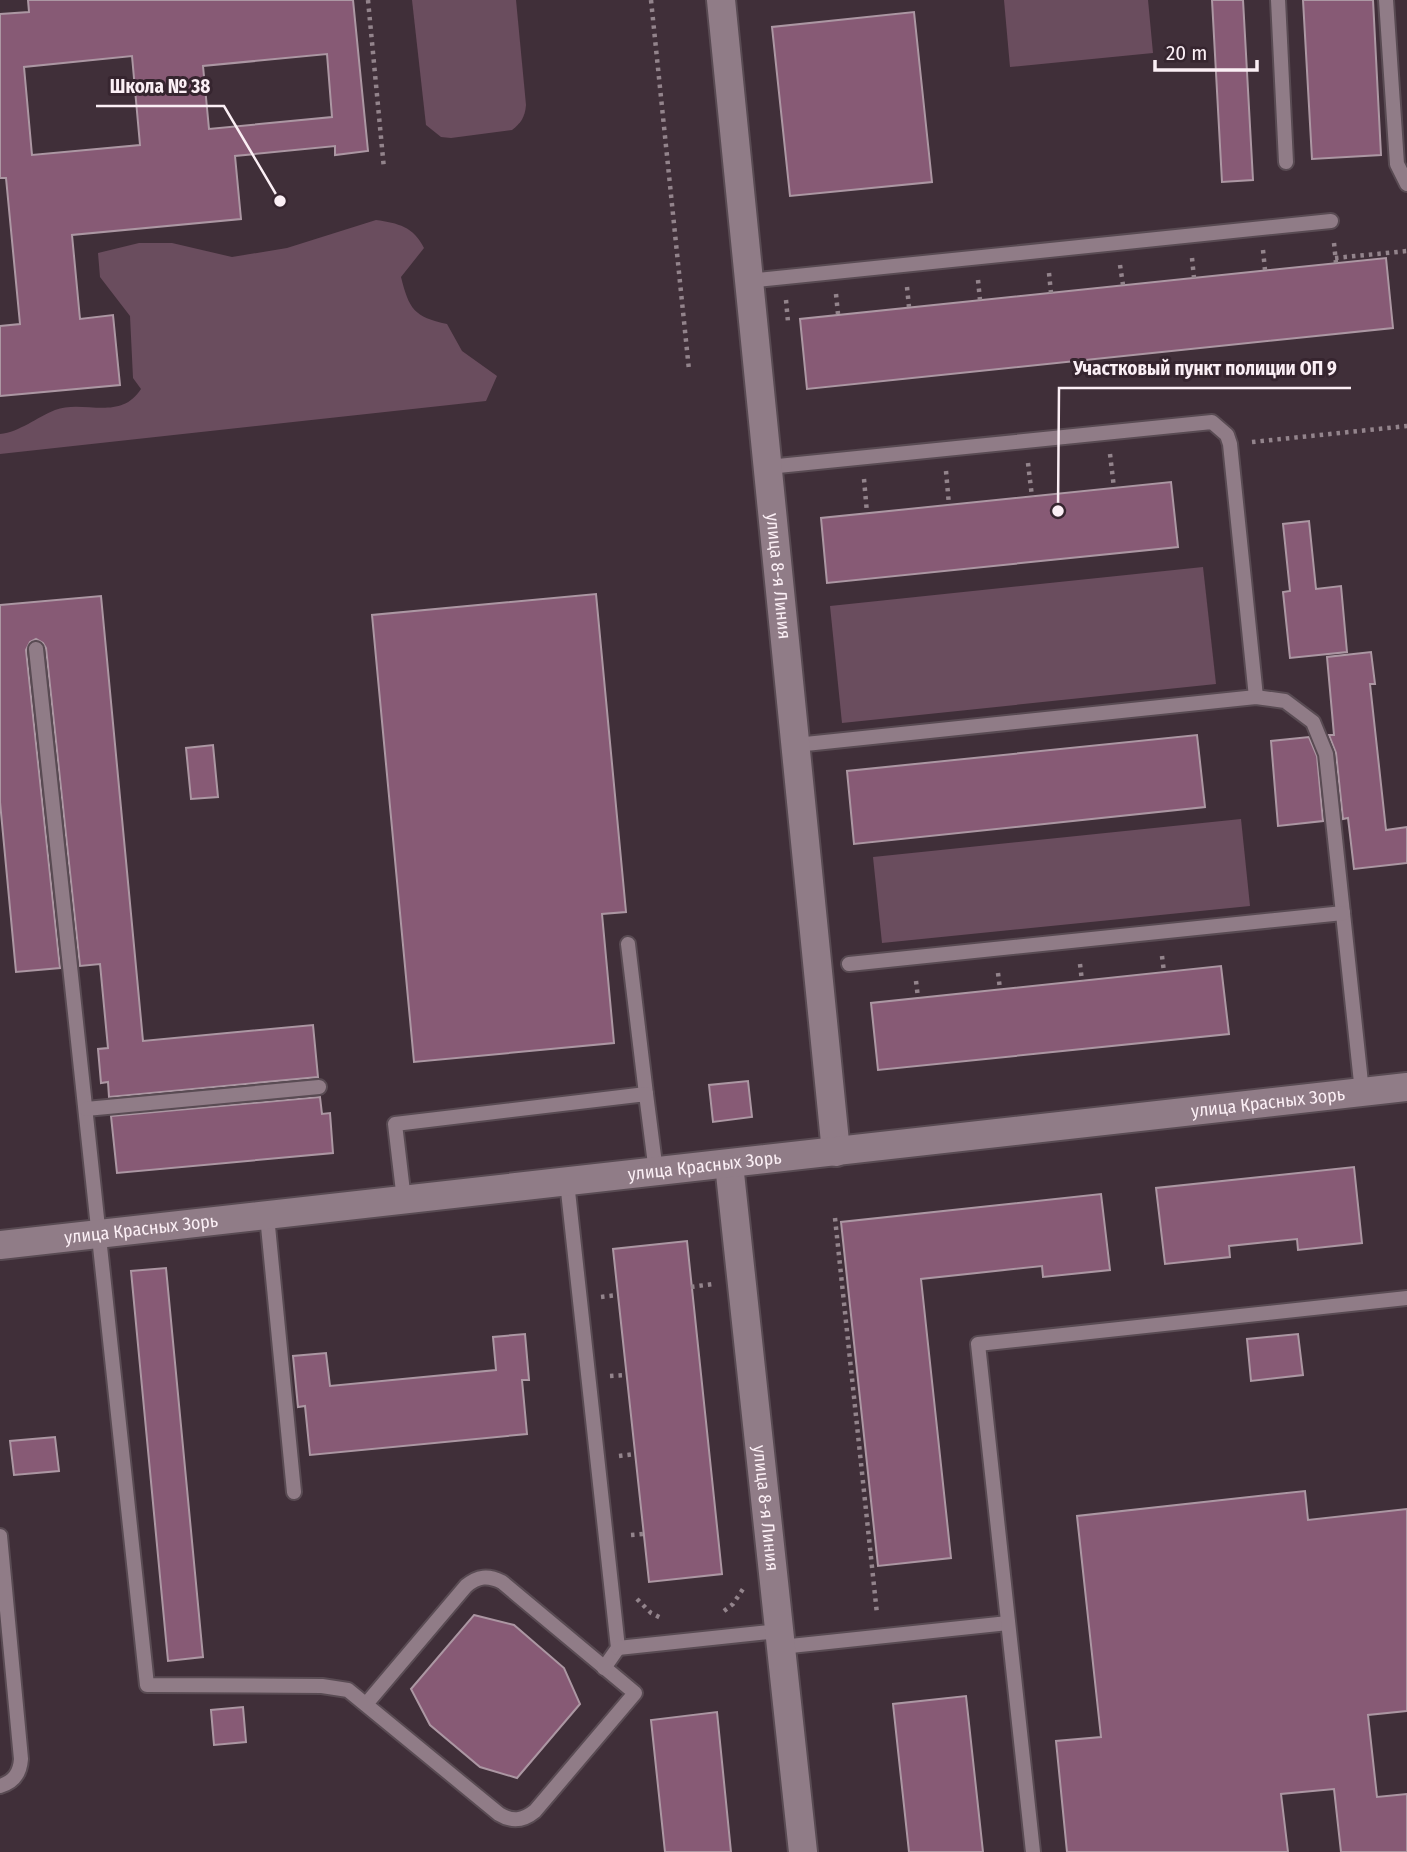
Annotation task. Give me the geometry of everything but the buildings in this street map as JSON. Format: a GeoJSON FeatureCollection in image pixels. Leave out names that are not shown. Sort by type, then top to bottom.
{"type":"FeatureCollection","features":[{"type":"Feature","properties":{"kind":"street","name":"улица 8-я Линия"},"geometry":{"type":"LineString","coordinates":[[721,0],[836,1152]]}},
{"type":"Feature","properties":{"kind":"street","name":"улица Красных Зорь"},"geometry":{"type":"LineString","coordinates":[[0,1245],[1407,1087]]}},
{"type":"Feature","properties":{"kind":"street","name":"улица 8-я Линия"},"geometry":{"type":"LineString","coordinates":[[729,1164],[803,1852]]}},
{"type":"Feature","properties":{"kind":"lane"},"geometry":{"type":"LineString","coordinates":[[1278,0],[1286,162]]}},
{"type":"Feature","properties":{"kind":"lane"},"geometry":{"type":"LineString","coordinates":[[1386,0],[1397,164],[1407,184]]}},
{"type":"Feature","properties":{"kind":"lane"},"geometry":{"type":"LineString","coordinates":[[748,281],[1331,221]]}},
{"type":"Feature","properties":{"kind":"lane"},"geometry":{"type":"LineString","coordinates":[[768,467],[1212,422],[1221,427],[1230,444],[1256,697]]}},
{"type":"Feature","properties":{"kind":"lane"},"geometry":{"type":"LineString","coordinates":[[36,649],[147,1685],[322,1686],[348,1690],[499,1814],[517,1821],[527,1818],[535,1811],[635,1693],[502,1582],[483,1577],[474,1579],[466,1586],[367,1703]]}},
{"type":"Feature","properties":{"kind":"lane"},"geometry":{"type":"LineString","coordinates":[[796,745],[1256,697],[1285,701],[1313,722],[1326,754],[1362,1092]]}},
{"type":"Feature","properties":{"kind":"lane"},"geometry":{"type":"LineString","coordinates":[[849,964],[1343,913]]}},
{"type":"Feature","properties":{"kind":"lane"},"geometry":{"type":"LineString","coordinates":[[628,944],[656,1172]]}},
{"type":"Feature","properties":{"kind":"lane"},"geometry":{"type":"LineString","coordinates":[[86,1110],[319,1087]]}},
{"type":"Feature","properties":{"kind":"lane"},"geometry":{"type":"LineString","coordinates":[[404,1200],[395,1124],[646,1094]]}},
{"type":"Feature","properties":{"kind":"lane"},"geometry":{"type":"LineString","coordinates":[[567,1182],[618,1648],[604,1668]]}},
{"type":"Feature","properties":{"kind":"lane"},"geometry":{"type":"LineString","coordinates":[[267,1216],[294,1492]]}},
{"type":"Feature","properties":{"kind":"lane"},"geometry":{"type":"LineString","coordinates":[[1033,1852],[978,1344],[1407,1298]]}},
{"type":"Feature","properties":{"kind":"lane"},"geometry":{"type":"LineString","coordinates":[[0,1536],[21,1759],[15,1778],[0,1786]]}},
{"type":"Feature","properties":{"kind":"lane"},"geometry":{"type":"LineString","coordinates":[[618,1648],[880,1636],[1008,1623]]}},
{"type":"Feature","properties":{"kind":"path"},"geometry":{"type":"LineString","coordinates":[[368,0],[384,169]]}},
{"type":"Feature","properties":{"kind":"path"},"geometry":{"type":"LineString","coordinates":[[651,0],[690,370]]}},
{"type":"Feature","properties":{"kind":"path"},"geometry":{"type":"LineString","coordinates":[[1335,258],[1407,251]]}},
{"type":"Feature","properties":{"kind":"path"},"geometry":{"type":"LineString","coordinates":[[1230,444],[1407,426]]}},
{"type":"Feature","properties":{"kind":"path"},"geometry":{"type":"LineString","coordinates":[[1026,440],[1032,497]]}},
{"type":"Feature","properties":{"kind":"path"},"geometry":{"type":"LineString","coordinates":[[943,449],[949,505]]}},
{"type":"Feature","properties":{"kind":"path"},"geometry":{"type":"LineString","coordinates":[[861,457],[867,513]]}},
{"type":"Feature","properties":{"kind":"path"},"geometry":{"type":"LineString","coordinates":[[835,1218],[880,1636]]}},
{"type":"Feature","properties":{"kind":"path"},"geometry":{"type":"LineString","coordinates":[[691,1287],[706,1285]]}},
{"type":"Feature","properties":{"kind":"path"},"geometry":{"type":"LineString","coordinates":[[719,1615],[733,1604],[746,1580]]}},
{"type":"Feature","properties":{"kind":"path"},"geometry":{"type":"LineString","coordinates":[[633,1593],[651,1613],[667,1621]]}},
{"type":"Feature","properties":{"kind":"shaded area"},"geometry":{"type":"Polygon","coordinates":[[[412,0],[516,0],[526,105],[522,119],[512,130],[451,138],[441,137],[426,125],[412,0]]]}},
{"type":"Feature","properties":{"kind":"shaded area"},"geometry":{"type":"Polygon","coordinates":[[[1004,0],[1148,0],[1153,53],[1010,67],[1004,0]]]}},
{"type":"Feature","properties":{"kind":"shaded area"},"geometry":{"type":"Polygon","coordinates":[[[376,220],[404,227],[420,241],[424,248],[401,277],[407,297],[420,314],[447,324],[462,351],[497,376],[486,401],[0,454],[0,434],[66,407],[101,408],[123,405],[141,389],[133,378],[130,316],[100,277],[98,253],[139,243],[172,243],[232,257],[287,248],[376,220]]]}},
{"type":"Feature","properties":{"kind":"shaded area"},"geometry":{"type":"Polygon","coordinates":[[[1203,567],[1216,684],[842,723],[830,606],[1203,567]]]}},
{"type":"Feature","properties":{"kind":"shaded area"},"geometry":{"type":"Polygon","coordinates":[[[1241,819],[1250,906],[882,943],[873,857],[1241,819]]]}},
{"type":"Feature","properties":{"kind":"place","name":"Школа № 38"},"geometry":{"type":"Point","coordinates":[280,201]}},
{"type":"Feature","properties":{"kind":"place","name":"Участковый пункт полиции ОП 9"},"geometry":{"type":"Point","coordinates":[1058,511]}}]}
